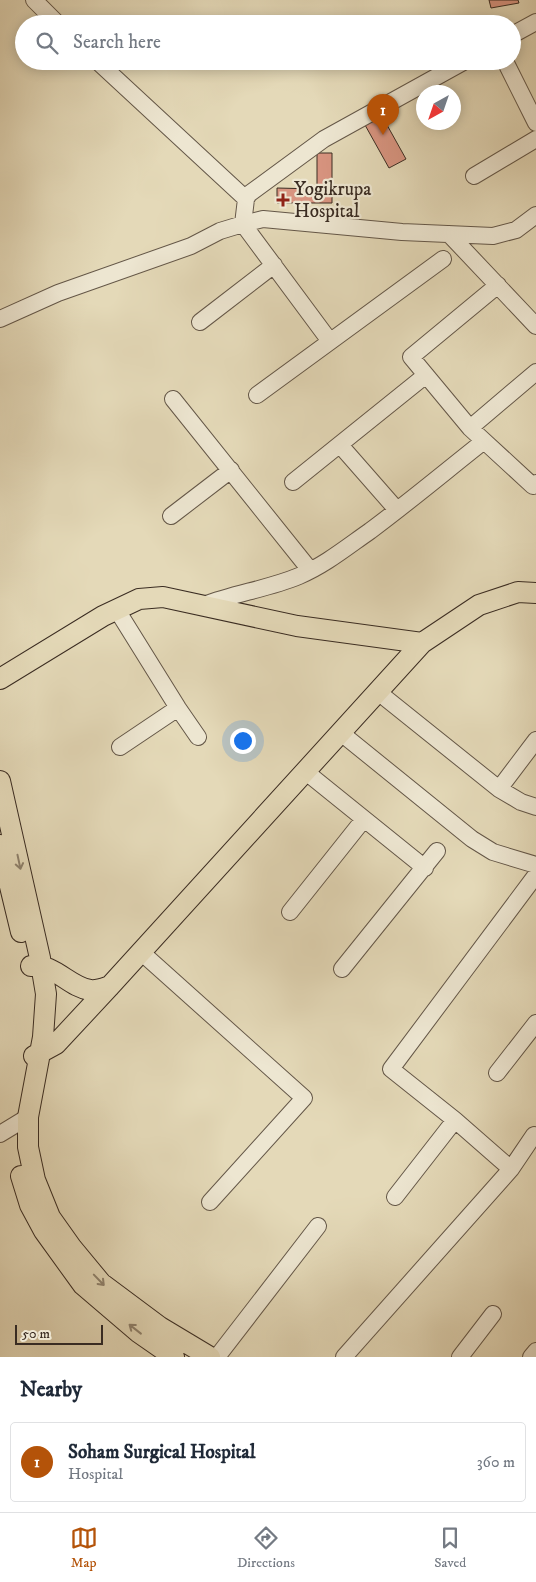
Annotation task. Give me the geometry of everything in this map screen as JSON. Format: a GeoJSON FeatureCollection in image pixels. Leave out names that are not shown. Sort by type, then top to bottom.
{"type":"FeatureCollection","features":[{"type":"Feature","properties":{"kind":"main road"},"geometry":{"type":"LineString","coordinates":[[33,1056],[56,1044],[422,643],[479,605],[518,592],[536,593]]}},
{"type":"Feature","properties":{"kind":"main road"},"geometry":{"type":"LineString","coordinates":[[0,679],[103,616],[139,599],[163,597],[297,626],[422,643]]}},
{"type":"Feature","properties":{"kind":"main road"},"geometry":{"type":"LineString","coordinates":[[0,781],[16,846],[35,966]]}},
{"type":"Feature","properties":{"kind":"main road"},"geometry":{"type":"LineString","coordinates":[[0,845],[35,966],[46,994],[46,1013],[15,1125],[28,1147],[35,1180],[50,1216],[83,1284],[138,1332],[174,1357]]}},
{"type":"Feature","properties":{"kind":"main road"},"geometry":{"type":"LineString","coordinates":[[35,966],[90,990],[98,990],[110,986]]}},
{"type":"Feature","properties":{"kind":"main road"},"geometry":{"type":"LineString","coordinates":[[70,1257],[160,1327],[210,1357]]}},
{"type":"Feature","properties":{"kind":"street"},"geometry":{"type":"LineString","coordinates":[[34,0],[49,15]]}},
{"type":"Feature","properties":{"kind":"street"},"geometry":{"type":"LineString","coordinates":[[521,30],[536,22]]}},
{"type":"Feature","properties":{"kind":"street"},"geometry":{"type":"LineString","coordinates":[[107,70],[246,199]]}},
{"type":"Feature","properties":{"kind":"street"},"geometry":{"type":"LineString","coordinates":[[329,340],[243,224],[246,199],[249,194],[324,139],[449,70]]}},
{"type":"Feature","properties":{"kind":"street"},"geometry":{"type":"LineString","coordinates":[[510,70],[536,123]]}},
{"type":"Feature","properties":{"kind":"street"},"geometry":{"type":"LineString","coordinates":[[474,176],[536,139]]}},
{"type":"Feature","properties":{"kind":"street"},"geometry":{"type":"LineString","coordinates":[[0,318],[58,293],[191,246],[220,231],[263,220],[402,232],[493,236],[521,227],[536,215]]}},
{"type":"Feature","properties":{"kind":"street"},"geometry":{"type":"LineString","coordinates":[[449,234],[536,326]]}},
{"type":"Feature","properties":{"kind":"street"},"geometry":{"type":"LineString","coordinates":[[256,395],[329,340],[443,259]]}},
{"type":"Feature","properties":{"kind":"street"},"geometry":{"type":"LineString","coordinates":[[200,322],[274,266]]}},
{"type":"Feature","properties":{"kind":"street"},"geometry":{"type":"LineString","coordinates":[[498,286],[411,357],[470,428],[533,486],[536,484]]}},
{"type":"Feature","properties":{"kind":"street"},"geometry":{"type":"LineString","coordinates":[[470,428],[536,372]]}},
{"type":"Feature","properties":{"kind":"street"},"geometry":{"type":"LineString","coordinates":[[293,482],[426,375]]}},
{"type":"Feature","properties":{"kind":"street"},"geometry":{"type":"LineString","coordinates":[[173,399],[310,570]]}},
{"type":"Feature","properties":{"kind":"street"},"geometry":{"type":"LineString","coordinates":[[204,606],[224,597],[274,585],[310,570],[332,558],[397,510],[484,441]]}},
{"type":"Feature","properties":{"kind":"street"},"geometry":{"type":"LineString","coordinates":[[340,445],[397,510]]}},
{"type":"Feature","properties":{"kind":"street"},"geometry":{"type":"LineString","coordinates":[[171,516],[231,470]]}},
{"type":"Feature","properties":{"kind":"street"},"geometry":{"type":"LineString","coordinates":[[116,610],[198,737]]}},
{"type":"Feature","properties":{"kind":"street"},"geometry":{"type":"LineString","coordinates":[[378,692],[499,789],[521,802],[536,807]]}},
{"type":"Feature","properties":{"kind":"street"},"geometry":{"type":"LineString","coordinates":[[120,747],[178,708]]}},
{"type":"Feature","properties":{"kind":"street"},"geometry":{"type":"LineString","coordinates":[[341,733],[472,840],[494,852],[536,865]]}},
{"type":"Feature","properties":{"kind":"street"},"geometry":{"type":"LineString","coordinates":[[499,789],[536,740]]}},
{"type":"Feature","properties":{"kind":"street"},"geometry":{"type":"LineString","coordinates":[[306,772],[425,868]]}},
{"type":"Feature","properties":{"kind":"street"},"geometry":{"type":"LineString","coordinates":[[290,912],[364,819]]}},
{"type":"Feature","properties":{"kind":"street"},"geometry":{"type":"LineString","coordinates":[[342,969],[437,851]]}},
{"type":"Feature","properties":{"kind":"street"},"geometry":{"type":"LineString","coordinates":[[510,1169],[455,1120],[391,1069],[536,875]]}},
{"type":"Feature","properties":{"kind":"street"},"geometry":{"type":"LineString","coordinates":[[141,952],[304,1098],[210,1202]]}},
{"type":"Feature","properties":{"kind":"street"},"geometry":{"type":"LineString","coordinates":[[497,1073],[536,1023]]}},
{"type":"Feature","properties":{"kind":"street"},"geometry":{"type":"LineString","coordinates":[[395,1197],[455,1120]]}},
{"type":"Feature","properties":{"kind":"street"},"geometry":{"type":"LineString","coordinates":[[344,1357],[510,1169],[534,1135]]}},
{"type":"Feature","properties":{"kind":"street"},"geometry":{"type":"LineString","coordinates":[[217,1357],[318,1226]]}},
{"type":"Feature","properties":{"kind":"street"},"geometry":{"type":"LineString","coordinates":[[460,1357],[493,1314]]}},
{"type":"Feature","properties":{"kind":"street"},"geometry":{"type":"LineString","coordinates":[[531,1357],[536,1351]]}},
{"type":"Feature","properties":{"kind":"building"},"geometry":{"type":"Polygon","coordinates":[[[489,0],[518,0],[519,3],[491,8],[489,0]]]}},
{"type":"Feature","properties":{"kind":"building"},"geometry":{"type":"Polygon","coordinates":[[[382,116],[406,159],[389,168],[365,125],[382,116]]]}},
{"type":"Feature","properties":{"kind":"building"},"geometry":{"type":"Polygon","coordinates":[[[317,153],[332,153],[332,203],[277,203],[277,188],[317,189],[317,153]]]}},
{"type":"Feature","properties":{"kind":"place","name":"Soham Surgical Hospital"},"geometry":{"type":"Point","coordinates":[383,135]}},
{"type":"Feature","properties":{"kind":"place","name":"Yogikrupa Hospital"},"geometry":{"type":"Point","coordinates":[283,200]}}]}
